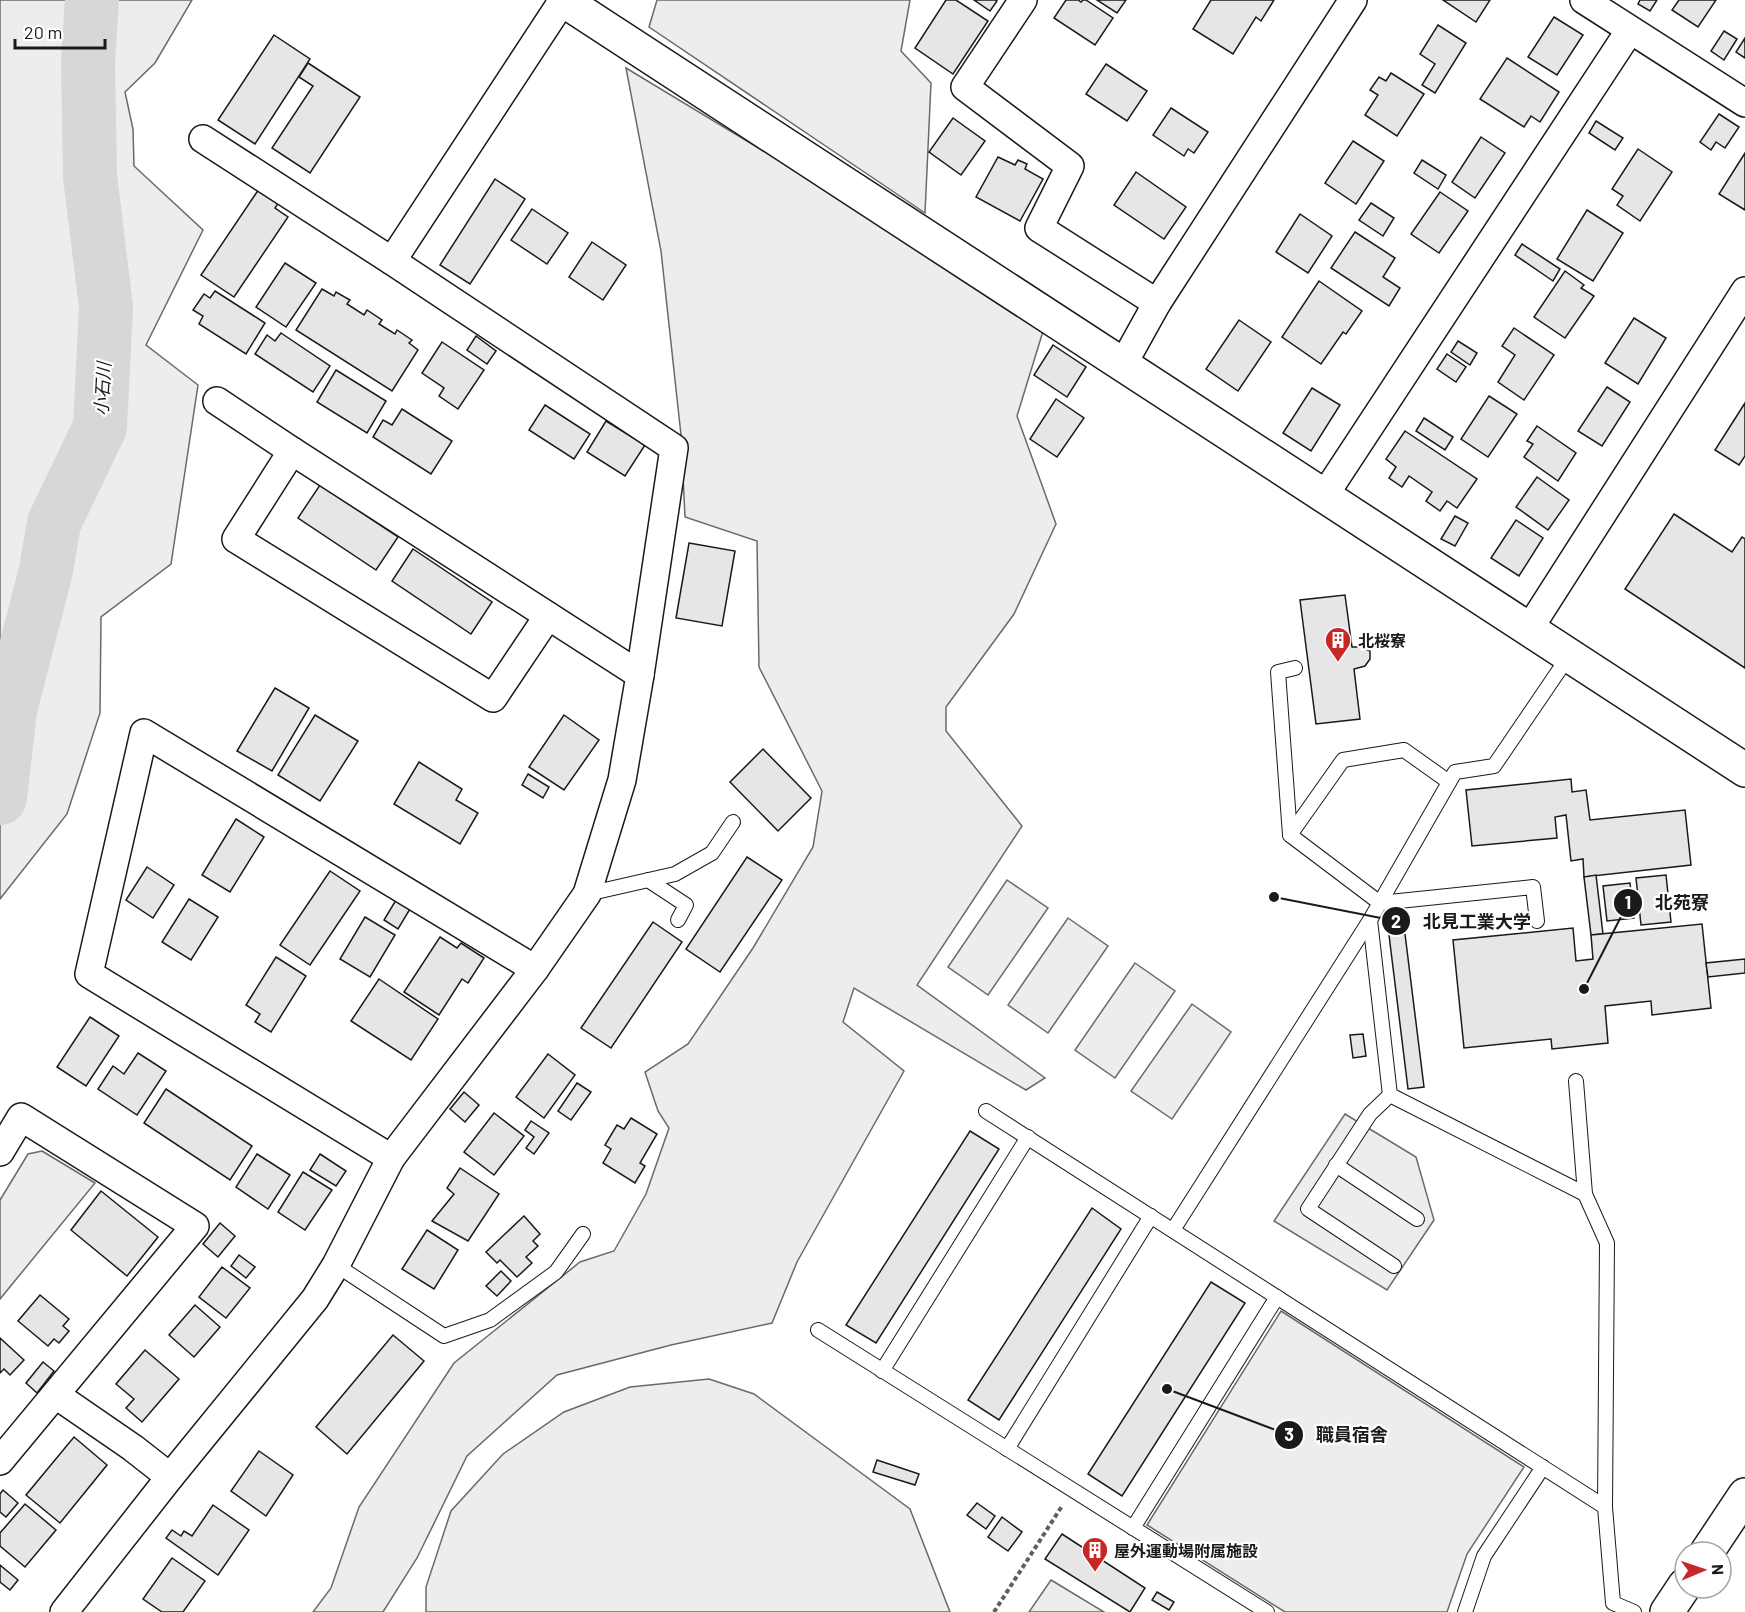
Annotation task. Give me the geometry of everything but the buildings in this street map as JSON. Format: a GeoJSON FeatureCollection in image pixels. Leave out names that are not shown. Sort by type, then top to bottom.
{"type":"FeatureCollection","features":[{"type":"Feature","properties":{"kind":"street"},"geometry":{"type":"LineString","coordinates":[[392,261],[562,0],[1745,770]]}},
{"type":"Feature","properties":{"kind":"street"},"geometry":{"type":"LineString","coordinates":[[1023,0],[965,87],[1070,166],[1039,228],[1157,303]]}},
{"type":"Feature","properties":{"kind":"street"},"geometry":{"type":"LineString","coordinates":[[1122,366],[1157,303],[1353,0]]}},
{"type":"Feature","properties":{"kind":"street"},"geometry":{"type":"LineString","coordinates":[[1584,0],[1745,103]]}},
{"type":"Feature","properties":{"kind":"street"},"geometry":{"type":"LineString","coordinates":[[1324,496],[1630,30]]}},
{"type":"Feature","properties":{"kind":"street"},"geometry":{"type":"LineString","coordinates":[[64,1612],[152,1463],[315,1299],[336,1265],[391,1158],[534,969],[587,894],[622,780],[674,448],[203,139]]}},
{"type":"Feature","properties":{"kind":"street"},"geometry":{"type":"LineString","coordinates":[[1529,629],[1745,291]]}},
{"type":"Feature","properties":{"kind":"street"},"geometry":{"type":"LineString","coordinates":[[217,401],[640,675]]}},
{"type":"Feature","properties":{"kind":"street"},"geometry":{"type":"LineString","coordinates":[[292,451],[236,539],[493,698],[548,616]]}},
{"type":"Feature","properties":{"kind":"street"},"geometry":{"type":"LineString","coordinates":[[391,1158],[89,974],[144,733],[534,969]]}},
{"type":"Feature","properties":{"kind":"street"},"geometry":{"type":"LineString","coordinates":[[0,1152],[21,1117],[195,1226],[0,1461]]}},
{"type":"Feature","properties":{"kind":"street"},"geometry":{"type":"LineString","coordinates":[[56,1395],[152,1463]]}},
{"type":"Feature","properties":{"kind":"street"},"geometry":{"type":"LineString","coordinates":[[1715,1540],[1745,1495]]}},
{"type":"Feature","properties":{"kind":"lane"},"geometry":{"type":"LineString","coordinates":[[1173,1230],[1370,920],[1455,772],[1494,766],[1562,666]]}},
{"type":"Feature","properties":{"kind":"lane"},"geometry":{"type":"LineString","coordinates":[[1295,668],[1278,672],[1290,835],[1380,903],[1533,887],[1537,921]]}},
{"type":"Feature","properties":{"kind":"lane"},"geometry":{"type":"LineString","coordinates":[[1290,835],[1343,760],[1404,750],[1449,782]]}},
{"type":"Feature","properties":{"kind":"lane"},"geometry":{"type":"LineString","coordinates":[[587,894],[675,874],[712,853],[733,822]]}},
{"type":"Feature","properties":{"kind":"lane"},"geometry":{"type":"LineString","coordinates":[[648,880],[686,905],[678,920]]}},
{"type":"Feature","properties":{"kind":"lane"},"geometry":{"type":"LineString","coordinates":[[1370,920],[1389,1095]]}},
{"type":"Feature","properties":{"kind":"lane"},"geometry":{"type":"LineString","coordinates":[[1576,1081],[1586,1194],[1607,1243],[1605,1507],[1613,1603],[1634,1612]]}},
{"type":"Feature","properties":{"kind":"lane"},"geometry":{"type":"LineString","coordinates":[[1389,1095],[1370,1114],[1308,1209],[1394,1266]]}},
{"type":"Feature","properties":{"kind":"lane"},"geometry":{"type":"LineString","coordinates":[[1389,1095],[1586,1194]]}},
{"type":"Feature","properties":{"kind":"lane"},"geometry":{"type":"LineString","coordinates":[[986,1111],[1605,1507]]}},
{"type":"Feature","properties":{"kind":"lane"},"geometry":{"type":"LineString","coordinates":[[882,1371],[1028,1137]]}},
{"type":"Feature","properties":{"kind":"lane"},"geometry":{"type":"LineString","coordinates":[[1336,1165],[1418,1218]]}},
{"type":"Feature","properties":{"kind":"lane"},"geometry":{"type":"LineString","coordinates":[[1007,1449],[1151,1216]]}},
{"type":"Feature","properties":{"kind":"lane"},"geometry":{"type":"LineString","coordinates":[[336,1265],[444,1336],[490,1320],[556,1272],[584,1234]]}},
{"type":"Feature","properties":{"kind":"lane"},"geometry":{"type":"LineString","coordinates":[[1133,1528],[1277,1297]]}},
{"type":"Feature","properties":{"kind":"lane"},"geometry":{"type":"LineString","coordinates":[[818,1330],[1267,1612]]}},
{"type":"Feature","properties":{"kind":"lane"},"geometry":{"type":"LineString","coordinates":[[1465,1612],[1484,1557],[1543,1467]]}},
{"type":"Feature","properties":{"kind":"path"},"geometry":{"type":"LineString","coordinates":[[994,1612],[1072,1489]]}},
{"type":"Feature","properties":{"kind":"shaded area"},"geometry":{"type":"Polygon","coordinates":[[[0,0],[192,0],[155,63],[125,92],[133,129],[134,166],[203,230],[146,345],[198,385],[171,564],[101,617],[100,713],[67,814],[0,899],[0,0]]]}},
{"type":"Feature","properties":{"kind":"shaded area"},"geometry":{"type":"Polygon","coordinates":[[[657,0],[910,0],[901,51],[931,83],[925,213],[649,27],[657,0]]]}},
{"type":"Feature","properties":{"kind":"shaded area"},"geometry":{"type":"Polygon","coordinates":[[[626,68],[924,248],[1044,328],[1017,416],[1056,524],[1014,614],[946,707],[946,731],[1022,826],[917,985],[1045,1078],[1026,1090],[854,988],[843,1022],[904,1071],[797,1262],[772,1323],[671,1345],[557,1375],[467,1456],[417,1558],[383,1612],[313,1612],[331,1588],[359,1507],[454,1363],[580,1262],[614,1251],[646,1194],[669,1128],[658,1111],[645,1072],[688,1044],[753,948],[813,847],[822,791],[759,667],[757,541],[685,517],[681,435],[661,251],[626,68]]]}},
{"type":"Feature","properties":{"kind":"shaded area"},"geometry":{"type":"Polygon","coordinates":[[[1007,880],[1048,908],[988,995],[948,967],[1007,880]]]}},
{"type":"Feature","properties":{"kind":"shaded area"},"geometry":{"type":"Polygon","coordinates":[[[1068,918],[1108,946],[1048,1033],[1008,1005],[1068,918]]]}},
{"type":"Feature","properties":{"kind":"shaded area"},"geometry":{"type":"Polygon","coordinates":[[[1135,963],[1175,991],[1115,1078],[1075,1050],[1135,963]]]}},
{"type":"Feature","properties":{"kind":"shaded area"},"geometry":{"type":"Polygon","coordinates":[[[1192,1004],[1231,1032],[1172,1119],[1131,1091],[1192,1004]]]}},
{"type":"Feature","properties":{"kind":"shaded area"},"geometry":{"type":"Polygon","coordinates":[[[1345,1114],[1416,1157],[1434,1220],[1387,1290],[1274,1221],[1345,1114]]]}},
{"type":"Feature","properties":{"kind":"shaded area"},"geometry":{"type":"Polygon","coordinates":[[[42,1151],[95,1183],[0,1299],[0,1200],[28,1154],[42,1151]]]}},
{"type":"Feature","properties":{"kind":"shaded area"},"geometry":{"type":"Polygon","coordinates":[[[1281,1311],[1524,1467],[1467,1554],[1447,1612],[1285,1612],[1147,1525],[1281,1311]]]}},
{"type":"Feature","properties":{"kind":"shaded area"},"geometry":{"type":"Polygon","coordinates":[[[709,1379],[754,1394],[910,1509],[950,1612],[426,1612],[426,1587],[451,1511],[503,1454],[564,1412],[630,1387],[709,1379]]]}},
{"type":"Feature","properties":{"kind":"shaded area"},"geometry":{"type":"Polygon","coordinates":[[[1051,1580],[1104,1612],[1029,1612],[1051,1580]]]}},
{"type":"Feature","properties":{"kind":"waterway","name":"小石川"},"geometry":{"type":"LineString","coordinates":[[0,798],[10,710],[46,570],[54,523],[100,427],[106,307],[90,176],[88,61],[92,0]]}},
{"type":"Feature","properties":{"kind":"place","name":"北桜寮"},"geometry":{"type":"Point","coordinates":[1338,663]}},
{"type":"Feature","properties":{"kind":"place","name":"北見工業大学"},"geometry":{"type":"Point","coordinates":[1274,897]}},
{"type":"Feature","properties":{"kind":"place","name":"北苑寮"},"geometry":{"type":"Point","coordinates":[1584,989]}},
{"type":"Feature","properties":{"kind":"place","name":"職員宿舎"},"geometry":{"type":"Point","coordinates":[1167,1389]}},
{"type":"Feature","properties":{"kind":"place","name":"屋外運動場附属施設"},"geometry":{"type":"Point","coordinates":[1095,1573]}}]}
